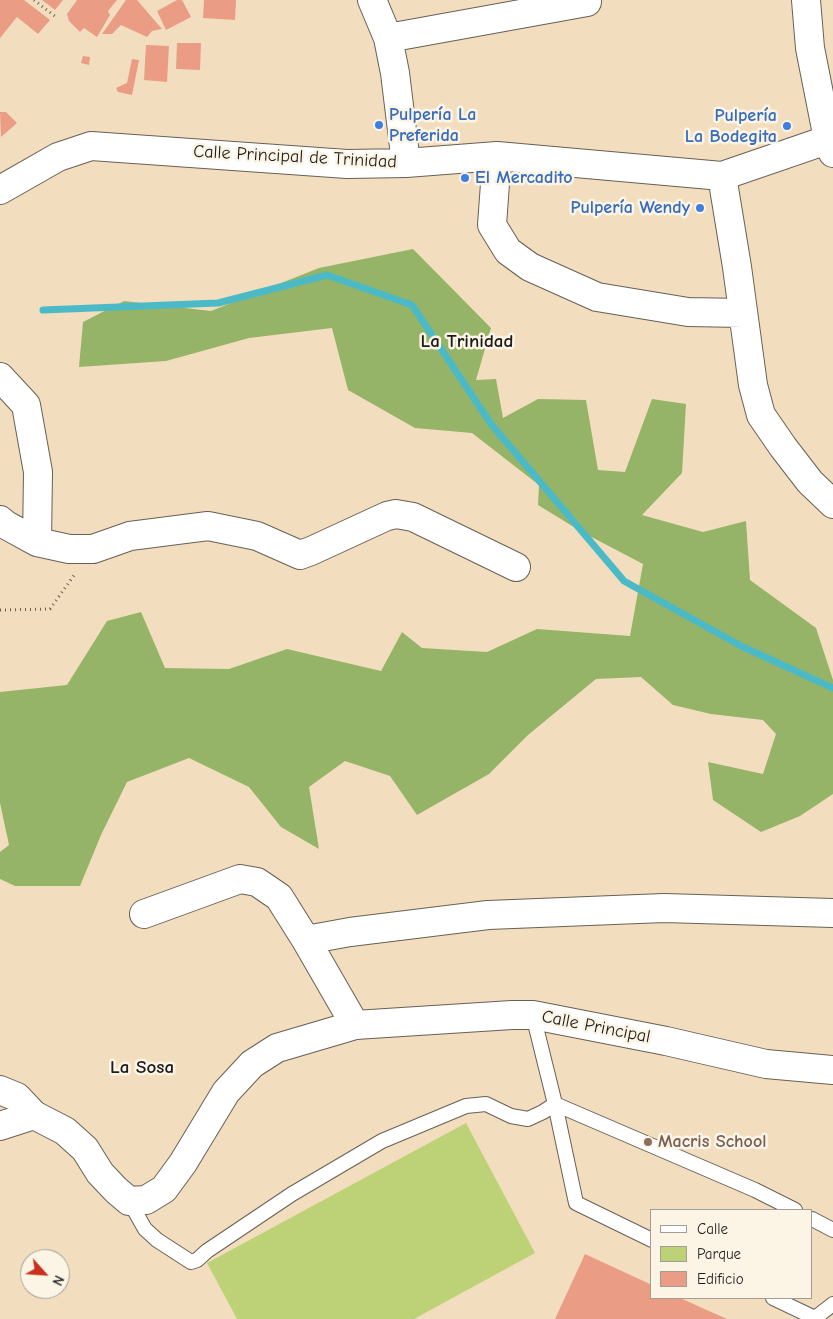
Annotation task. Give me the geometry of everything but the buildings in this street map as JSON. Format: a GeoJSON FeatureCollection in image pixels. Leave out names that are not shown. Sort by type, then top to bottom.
{"type":"FeatureCollection","features":[{"type":"Feature","properties":{"kind":"street"},"geometry":{"type":"LineString","coordinates":[[372,0],[388,38],[395,73],[406,163]]}},
{"type":"Feature","properties":{"kind":"street"},"geometry":{"type":"LineString","coordinates":[[806,0],[810,48],[831,143]]}},
{"type":"Feature","properties":{"kind":"street"},"geometry":{"type":"LineString","coordinates":[[388,38],[587,2]]}},
{"type":"Feature","properties":{"kind":"street","name":"Calle Principal de Trinidad"},"geometry":{"type":"LineString","coordinates":[[0,190],[58,157],[91,146],[347,164],[406,163],[497,156],[722,176],[831,143]]}},
{"type":"Feature","properties":{"kind":"street"},"geometry":{"type":"LineString","coordinates":[[497,156],[492,225],[508,251],[530,267],[597,297],[688,312],[743,313]]}},
{"type":"Feature","properties":{"kind":"street"},"geometry":{"type":"LineString","coordinates":[[722,176],[753,386],[762,414],[783,447],[810,482],[833,504]]}},
{"type":"Feature","properties":{"kind":"street"},"geometry":{"type":"LineString","coordinates":[[0,377],[26,405],[38,472],[36,542]]}},
{"type":"Feature","properties":{"kind":"street"},"geometry":{"type":"LineString","coordinates":[[0,520],[36,542],[68,549],[93,549],[130,536],[208,526],[257,536],[300,555],[387,516],[396,514],[413,517],[516,567]]}},
{"type":"Feature","properties":{"kind":"street"},"geometry":{"type":"LineString","coordinates":[[144,914],[240,880],[258,882],[279,897],[355,1026]]}},
{"type":"Feature","properties":{"kind":"street"},"geometry":{"type":"LineString","coordinates":[[306,940],[350,932],[488,915],[664,908],[833,913]]}},
{"type":"Feature","properties":{"kind":"street","name":"Calle Principal"},"geometry":{"type":"LineString","coordinates":[[129,1201],[146,1200],[164,1189],[184,1163],[226,1092],[252,1064],[277,1048],[355,1026],[533,1015],[666,1041],[766,1064],[833,1070]]}},
{"type":"Feature","properties":{"kind":"street"},"geometry":{"type":"LineString","coordinates":[[0,1090],[17,1097],[34,1115],[66,1131],[85,1149],[100,1173],[129,1201]]}},
{"type":"Feature","properties":{"kind":"street"},"geometry":{"type":"LineString","coordinates":[[0,1126],[34,1115]]}},
{"type":"Feature","properties":{"kind":"lane"},"geometry":{"type":"LineString","coordinates":[[533,1015],[555,1104],[576,1203],[650,1239]]}},
{"type":"Feature","properties":{"kind":"lane"},"geometry":{"type":"LineString","coordinates":[[129,1201],[145,1228],[157,1240],[191,1262],[292,1194],[382,1142],[466,1106],[486,1104],[511,1116],[528,1119],[555,1104]]}},
{"type":"Feature","properties":{"kind":"lane"},"geometry":{"type":"LineString","coordinates":[[555,1104],[755,1190],[792,1209]]}},
{"type":"Feature","properties":{"kind":"lane"},"geometry":{"type":"LineString","coordinates":[[813,1220],[833,1230]]}},
{"type":"Feature","properties":{"kind":"lane"},"geometry":{"type":"LineString","coordinates":[[775,1299],[815,1318],[833,1304]]}},
{"type":"Feature","properties":{"kind":"path"},"geometry":{"type":"LineString","coordinates":[[34,0],[56,17]]}},
{"type":"Feature","properties":{"kind":"path"},"geometry":{"type":"LineString","coordinates":[[0,610],[50,608],[93,549]]}},
{"type":"Feature","properties":{"kind":"green space"},"geometry":{"type":"Polygon","coordinates":[[[413,249],[491,328],[476,380],[496,379],[503,418],[538,399],[586,400],[598,470],[625,472],[652,399],[686,404],[682,473],[642,515],[703,532],[746,521],[750,580],[816,628],[833,680],[833,794],[800,816],[761,832],[713,800],[708,762],[763,774],[776,734],[763,720],[711,714],[673,705],[641,677],[596,679],[528,735],[489,774],[417,815],[390,776],[345,761],[309,787],[319,849],[281,827],[249,787],[189,758],[127,782],[101,835],[80,886],[15,886],[0,879],[0,852],[9,845],[0,803],[0,692],[67,685],[107,621],[141,612],[165,668],[229,669],[287,649],[381,671],[402,632],[422,648],[487,652],[537,629],[630,636],[643,564],[582,532],[538,505],[539,485],[472,433],[415,428],[348,390],[332,328],[249,338],[166,361],[79,367],[83,322],[124,301],[211,311],[319,268],[413,249]]]}},
{"type":"Feature","properties":{"kind":"green space"},"geometry":{"type":"Polygon","coordinates":[[[466,1123],[535,1253],[414,1319],[237,1319],[207,1263],[466,1123]]]}},
{"type":"Feature","properties":{"kind":"waterway"},"geometry":{"type":"LineString","coordinates":[[43,310],[218,303],[327,275],[412,305],[491,424],[624,581],[741,646],[833,688]]}},
{"type":"Feature","properties":{"kind":"place","name":"Pulpería La Preferida"},"geometry":{"type":"Point","coordinates":[379,125]}},
{"type":"Feature","properties":{"kind":"place","name":"Pulpería La Bodegita"},"geometry":{"type":"Point","coordinates":[787,126]}},
{"type":"Feature","properties":{"kind":"place","name":"El Mercadito"},"geometry":{"type":"Point","coordinates":[465,178]}},
{"type":"Feature","properties":{"kind":"place","name":"Pulpería Wendy"},"geometry":{"type":"Point","coordinates":[700,208]}},
{"type":"Feature","properties":{"kind":"place","name":"Macris School"},"geometry":{"type":"Point","coordinates":[648,1142]}},
{"type":"Feature","properties":{"kind":"district","name":"La Trinidad"},"geometry":{"type":"Point","coordinates":[467,342]}},
{"type":"Feature","properties":{"kind":"district","name":"La Sosa"},"geometry":{"type":"Point","coordinates":[142,1068]}}]}
